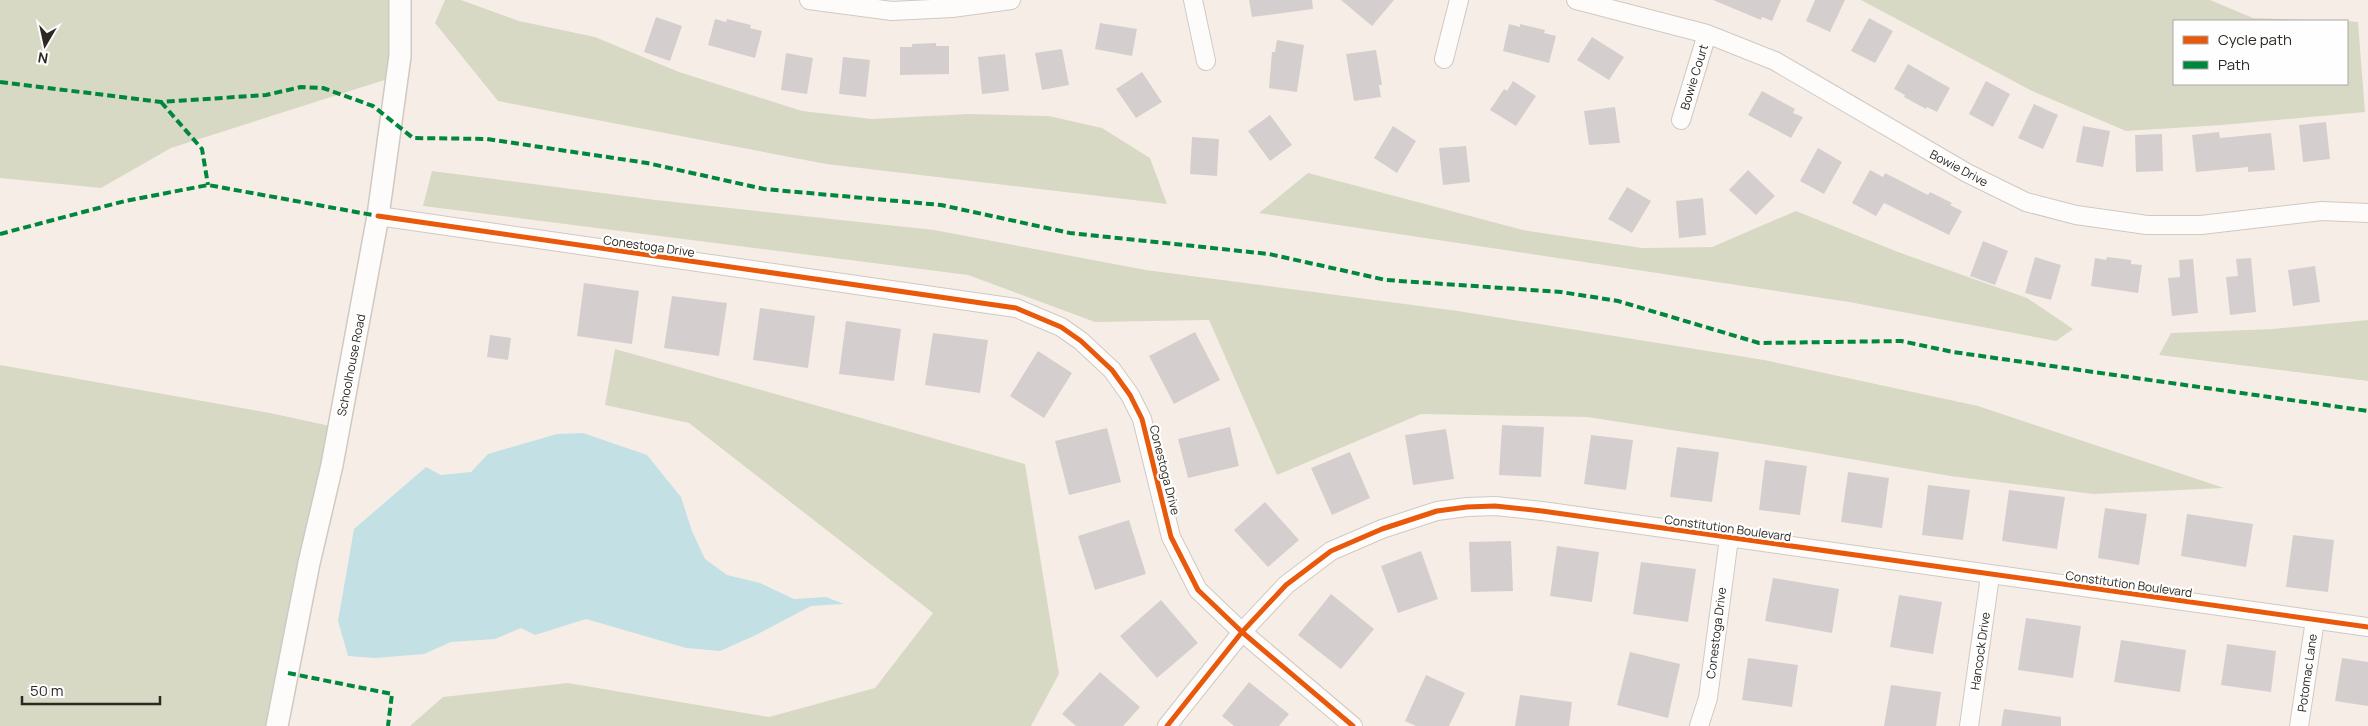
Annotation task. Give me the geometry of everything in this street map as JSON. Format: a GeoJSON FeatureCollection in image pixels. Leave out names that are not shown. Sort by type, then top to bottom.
{"type":"FeatureCollection","features":[{"type":"Feature","properties":{"kind":"street","name":"Schoolhouse Road"},"geometry":{"type":"LineString","coordinates":[[278,726],[309,563],[332,465],[378,216],[399,65],[400,0]]}},
{"type":"Feature","properties":{"kind":"street"},"geometry":{"type":"LineString","coordinates":[[809,0],[892,11],[952,8],[1011,0]]}},
{"type":"Feature","properties":{"kind":"street"},"geometry":{"type":"LineString","coordinates":[[1193,0],[1206,61]]}},
{"type":"Feature","properties":{"kind":"street"},"geometry":{"type":"LineString","coordinates":[[1444,59],[1459,0]]}},
{"type":"Feature","properties":{"kind":"street","name":"Bowie Drive"},"geometry":{"type":"LineString","coordinates":[[1576,0],[1707,34],[1775,61],[1967,173],[2026,202],[2076,215],[2147,225],[2201,225],[2322,211],[2368,213]]}},
{"type":"Feature","properties":{"kind":"street","name":"Bowie Court"},"geometry":{"type":"LineString","coordinates":[[1681,120],[1707,34]]}},
{"type":"Feature","properties":{"kind":"street","name":"Conestoga Drive"},"geometry":{"type":"LineString","coordinates":[[378,216],[1016,308],[1039,316],[1061,327],[1088,347],[1112,370],[1130,395],[1142,418],[1171,538],[1198,590],[1242,632],[1353,726]]}},
{"type":"Feature","properties":{"kind":"street","name":"Constitution Boulevard"},"geometry":{"type":"LineString","coordinates":[[1167,726],[1242,632],[1286,585],[1331,551],[1382,529],[1437,511],[1467,506],[1495,506],[2368,627]]}},
{"type":"Feature","properties":{"kind":"street","name":"Conestoga Drive"},"geometry":{"type":"LineString","coordinates":[[1699,726],[1708,698],[1729,538]]}},
{"type":"Feature","properties":{"kind":"street","name":"Hancock Drive"},"geometry":{"type":"LineString","coordinates":[[1969,726],[1990,576]]}},
{"type":"Feature","properties":{"kind":"street","name":"Potomac Lane"},"geometry":{"type":"LineString","coordinates":[[2299,726],[2315,620]]}},
{"type":"Feature","properties":{"kind":"green space"},"geometry":{"type":"Polygon","coordinates":[[[0,0],[391,0],[397,76],[171,148],[101,188],[0,178],[0,0]]]}},
{"type":"Feature","properties":{"kind":"green space"},"geometry":{"type":"Polygon","coordinates":[[[445,0],[461,0],[519,21],[595,37],[679,72],[802,111],[872,119],[968,114],[1049,116],[1102,128],[1150,158],[1167,204],[826,164],[498,101],[435,23],[445,0]]]}},
{"type":"Feature","properties":{"kind":"green space"},"geometry":{"type":"Polygon","coordinates":[[[1861,0],[2210,0],[2253,18],[2311,20],[2173,20],[2173,85],[2348,85],[2348,21],[2358,22],[2365,112],[2222,125],[2126,131],[2032,91],[1861,0]]]}},
{"type":"Feature","properties":{"kind":"green space"},"geometry":{"type":"Polygon","coordinates":[[[432,171],[656,200],[934,230],[1146,270],[1458,311],[1764,360],[1978,406],[2224,488],[2093,494],[1950,476],[1775,446],[1587,417],[1421,414],[1277,475],[1209,320],[1095,322],[968,275],[423,206],[432,171]]]}},
{"type":"Feature","properties":{"kind":"green space"},"geometry":{"type":"Polygon","coordinates":[[[1308,173],[1523,230],[1642,248],[1712,247],[1796,211],[1898,252],[2027,298],[2073,329],[2056,341],[1849,302],[1259,213],[1308,173]]]}},
{"type":"Feature","properties":{"kind":"green space"},"geometry":{"type":"Polygon","coordinates":[[[2368,320],[2368,381],[2159,355],[2171,333],[2272,329],[2368,320]]]}},
{"type":"Feature","properties":{"kind":"green space"},"geometry":{"type":"Polygon","coordinates":[[[615,349],[1025,464],[1059,674],[1031,726],[410,726],[443,697],[568,683],[769,717],[875,688],[933,613],[689,423],[605,405],[615,349]]]}},
{"type":"Feature","properties":{"kind":"green space"},"geometry":{"type":"Polygon","coordinates":[[[0,365],[270,413],[335,427],[282,726],[0,726],[0,365]]]}},
{"type":"Feature","properties":{"kind":"water"},"geometry":{"type":"Polygon","coordinates":[[[583,433],[647,455],[681,497],[692,531],[705,559],[727,575],[760,583],[794,599],[826,597],[844,604],[811,606],[756,635],[720,651],[686,648],[586,619],[535,635],[521,628],[495,639],[451,642],[424,654],[375,658],[348,656],[338,621],[354,529],[426,467],[441,475],[471,472],[488,454],[557,434],[583,433]]]}},
{"type":"Feature","properties":{"kind":"building"},"geometry":{"type":"Polygon","coordinates":[[[1249,0],[1312,0],[1313,9],[1252,17],[1249,0]]]}},
{"type":"Feature","properties":{"kind":"building"},"geometry":{"type":"Polygon","coordinates":[[[1341,0],[1394,0],[1372,26],[1341,0]]]}},
{"type":"Feature","properties":{"kind":"building"},"geometry":{"type":"Polygon","coordinates":[[[1713,0],[1781,0],[1772,21],[1762,17],[1761,20],[1713,0]]]}},
{"type":"Feature","properties":{"kind":"building"},"geometry":{"type":"Polygon","coordinates":[[[1815,0],[1845,0],[1830,32],[1806,21],[1815,0]]]}},
{"type":"Feature","properties":{"kind":"building"},"geometry":{"type":"Polygon","coordinates":[[[656,17],[682,26],[670,61],[644,52],[656,17]]]}},
{"type":"Feature","properties":{"kind":"building"},"geometry":{"type":"Polygon","coordinates":[[[1869,18],[1893,31],[1875,63],[1851,51],[1869,18]]]}},
{"type":"Feature","properties":{"kind":"building"},"geometry":{"type":"Polygon","coordinates":[[[715,19],[726,22],[727,19],[751,25],[750,28],[762,31],[755,58],[708,45],[715,19]]]}},
{"type":"Feature","properties":{"kind":"building"},"geometry":{"type":"Polygon","coordinates":[[[1100,23],[1137,29],[1132,56],[1095,49],[1100,23]]]}},
{"type":"Feature","properties":{"kind":"building"},"geometry":{"type":"Polygon","coordinates":[[[1509,24],[1520,27],[1520,24],[1545,30],[1544,33],[1556,36],[1549,63],[1503,51],[1509,24]]]}},
{"type":"Feature","properties":{"kind":"building"},"geometry":{"type":"Polygon","coordinates":[[[1592,37],[1624,57],[1609,80],[1577,60],[1592,37]]]}},
{"type":"Feature","properties":{"kind":"building"},"geometry":{"type":"Polygon","coordinates":[[[1277,40],[1304,45],[1297,92],[1269,88],[1272,52],[1275,52],[1277,40]]]}},
{"type":"Feature","properties":{"kind":"building"},"geometry":{"type":"Polygon","coordinates":[[[936,43],[936,46],[949,46],[949,74],[900,75],[900,47],[912,47],[912,44],[936,43]]]}},
{"type":"Feature","properties":{"kind":"building"},"geometry":{"type":"Polygon","coordinates":[[[1062,49],[1069,85],[1042,90],[1035,53],[1062,49]]]}},
{"type":"Feature","properties":{"kind":"building"},"geometry":{"type":"Polygon","coordinates":[[[1376,50],[1382,85],[1379,85],[1381,97],[1354,101],[1346,54],[1376,50]]]}},
{"type":"Feature","properties":{"kind":"building"},"geometry":{"type":"Polygon","coordinates":[[[786,53],[813,58],[807,94],[781,90],[786,53]]]}},
{"type":"Feature","properties":{"kind":"building"},"geometry":{"type":"Polygon","coordinates":[[[1005,54],[1009,91],[982,94],[978,57],[1005,54]]]}},
{"type":"Feature","properties":{"kind":"building"},"geometry":{"type":"Polygon","coordinates":[[[843,57],[870,60],[866,97],[839,94],[843,57]]]}},
{"type":"Feature","properties":{"kind":"building"},"geometry":{"type":"Polygon","coordinates":[[[1908,64],[1950,88],[1937,112],[1927,107],[1926,109],[1894,89],[1908,64]]]}},
{"type":"Feature","properties":{"kind":"building"},"geometry":{"type":"Polygon","coordinates":[[[1142,72],[1162,102],[1136,118],[1116,89],[1142,72]]]}},
{"type":"Feature","properties":{"kind":"building"},"geometry":{"type":"Polygon","coordinates":[[[1513,81],[1536,96],[1516,126],[1490,110],[1504,89],[1507,91],[1513,81]]]}},
{"type":"Feature","properties":{"kind":"building"},"geometry":{"type":"Polygon","coordinates":[[[1986,81],[2010,94],[1993,127],[1969,114],[1986,81]]]}},
{"type":"Feature","properties":{"kind":"building"},"geometry":{"type":"Polygon","coordinates":[[[1762,91],[1795,109],[1793,113],[1803,117],[1791,138],[1748,115],[1762,91]]]}},
{"type":"Feature","properties":{"kind":"building"},"geometry":{"type":"Polygon","coordinates":[[[2034,104],[2058,115],[2043,149],[2018,138],[2034,104]]]}},
{"type":"Feature","properties":{"kind":"building"},"geometry":{"type":"Polygon","coordinates":[[[1615,107],[1620,143],[1589,145],[1584,111],[1615,107]]]}},
{"type":"Feature","properties":{"kind":"building"},"geometry":{"type":"Polygon","coordinates":[[[1270,115],[1292,145],[1270,161],[1248,131],[1270,115]]]}},
{"type":"Feature","properties":{"kind":"building"},"geometry":{"type":"Polygon","coordinates":[[[2326,122],[2330,159],[2303,162],[2299,125],[2326,122]]]}},
{"type":"Feature","properties":{"kind":"building"},"geometry":{"type":"Polygon","coordinates":[[[1393,126],[1416,141],[1397,173],[1374,158],[1393,126]]]}},
{"type":"Feature","properties":{"kind":"building"},"geometry":{"type":"Polygon","coordinates":[[[2083,126],[2110,131],[2103,167],[2076,162],[2083,126]]]}},
{"type":"Feature","properties":{"kind":"building"},"geometry":{"type":"Polygon","coordinates":[[[2219,132],[2220,138],[2271,133],[2275,170],[2248,172],[2248,167],[2196,172],[2192,135],[2219,132]]]}},
{"type":"Feature","properties":{"kind":"building"},"geometry":{"type":"Polygon","coordinates":[[[2162,134],[2163,171],[2136,172],[2135,135],[2162,134]]]}},
{"type":"Feature","properties":{"kind":"building"},"geometry":{"type":"Polygon","coordinates":[[[1192,137],[1219,139],[1217,176],[1190,174],[1192,137]]]}},
{"type":"Feature","properties":{"kind":"building"},"geometry":{"type":"Polygon","coordinates":[[[1466,146],[1470,182],[1443,185],[1439,148],[1466,146]]]}},
{"type":"Feature","properties":{"kind":"building"},"geometry":{"type":"Polygon","coordinates":[[[1818,148],[1842,162],[1824,194],[1800,181],[1818,148]]]}},
{"type":"Feature","properties":{"kind":"building"},"geometry":{"type":"Polygon","coordinates":[[[1748,170],[1775,196],[1756,215],[1729,190],[1748,170]]]}},
{"type":"Feature","properties":{"kind":"building"},"geometry":{"type":"Polygon","coordinates":[[[1870,170],[1883,177],[1885,173],[1928,195],[1930,192],[1952,203],[1950,205],[1962,211],[1949,235],[1884,203],[1876,216],[1852,203],[1870,170]]]}},
{"type":"Feature","properties":{"kind":"building"},"geometry":{"type":"Polygon","coordinates":[[[1627,187],[1651,201],[1632,233],[1608,219],[1627,187]]]}},
{"type":"Feature","properties":{"kind":"building"},"geometry":{"type":"Polygon","coordinates":[[[1703,198],[1706,235],[1679,238],[1676,201],[1703,198]]]}},
{"type":"Feature","properties":{"kind":"building"},"geometry":{"type":"Polygon","coordinates":[[[1983,241],[2008,251],[1995,285],[1970,276],[1983,241]]]}},
{"type":"Feature","properties":{"kind":"building"},"geometry":{"type":"Polygon","coordinates":[[[2035,257],[2061,265],[2051,300],[2025,293],[2035,257]]]}},
{"type":"Feature","properties":{"kind":"building"},"geometry":{"type":"Polygon","coordinates":[[[2107,257],[2131,260],[2131,264],[2142,265],[2138,293],[2091,286],[2095,258],[2106,260],[2107,257]]]}},
{"type":"Feature","properties":{"kind":"building"},"geometry":{"type":"Polygon","coordinates":[[[2251,258],[2256,312],[2230,315],[2226,277],[2238,276],[2236,259],[2251,258]]]}},
{"type":"Feature","properties":{"kind":"building"},"geometry":{"type":"Polygon","coordinates":[[[2193,259],[2198,313],[2172,316],[2168,278],[2180,277],[2179,260],[2193,259]]]}},
{"type":"Feature","properties":{"kind":"building"},"geometry":{"type":"Polygon","coordinates":[[[2315,266],[2320,302],[2293,306],[2288,270],[2315,266]]]}},
{"type":"Feature","properties":{"kind":"building"},"geometry":{"type":"Polygon","coordinates":[[[584,283],[639,291],[632,344],[577,336],[584,283]]]}},
{"type":"Feature","properties":{"kind":"building"},"geometry":{"type":"Polygon","coordinates":[[[672,296],[727,303],[719,356],[664,348],[672,296]]]}},
{"type":"Feature","properties":{"kind":"building"},"geometry":{"type":"Polygon","coordinates":[[[760,308],[815,316],[808,368],[753,360],[760,308]]]}},
{"type":"Feature","properties":{"kind":"building"},"geometry":{"type":"Polygon","coordinates":[[[846,321],[901,329],[894,381],[839,374],[846,321]]]}},
{"type":"Feature","properties":{"kind":"building"},"geometry":{"type":"Polygon","coordinates":[[[1195,332],[1220,380],[1174,404],[1149,356],[1195,332]]]}},
{"type":"Feature","properties":{"kind":"building"},"geometry":{"type":"Polygon","coordinates":[[[933,333],[988,340],[980,393],[925,385],[933,333]]]}},
{"type":"Feature","properties":{"kind":"building"},"geometry":{"type":"Polygon","coordinates":[[[490,335],[511,338],[508,360],[487,357],[490,335]]]}},
{"type":"Feature","properties":{"kind":"building"},"geometry":{"type":"Polygon","coordinates":[[[1038,351],[1072,373],[1044,418],[1010,396],[1038,351]]]}},
{"type":"Feature","properties":{"kind":"building"},"geometry":{"type":"Polygon","coordinates":[[[1502,425],[1544,427],[1541,477],[1499,475],[1502,425]]]}},
{"type":"Feature","properties":{"kind":"building"},"geometry":{"type":"Polygon","coordinates":[[[1230,427],[1239,466],[1188,478],[1178,439],[1230,427]]]}},
{"type":"Feature","properties":{"kind":"building"},"geometry":{"type":"Polygon","coordinates":[[[1107,428],[1121,482],[1069,495],[1055,441],[1107,428]]]}},
{"type":"Feature","properties":{"kind":"building"},"geometry":{"type":"Polygon","coordinates":[[[1446,429],[1454,479],[1413,485],[1405,435],[1446,429]]]}},
{"type":"Feature","properties":{"kind":"building"},"geometry":{"type":"Polygon","coordinates":[[[1591,435],[1633,440],[1626,490],[1584,484],[1591,435]]]}},
{"type":"Feature","properties":{"kind":"building"},"geometry":{"type":"Polygon","coordinates":[[[1677,447],[1719,452],[1712,502],[1670,497],[1677,447]]]}},
{"type":"Feature","properties":{"kind":"building"},"geometry":{"type":"Polygon","coordinates":[[[1350,452],[1370,498],[1332,515],[1311,468],[1350,452]]]}},
{"type":"Feature","properties":{"kind":"building"},"geometry":{"type":"Polygon","coordinates":[[[1765,460],[1807,466],[1800,515],[1759,510],[1765,460]]]}},
{"type":"Feature","properties":{"kind":"building"},"geometry":{"type":"Polygon","coordinates":[[[1848,472],[1889,478],[1882,528],[1841,522],[1848,472]]]}},
{"type":"Feature","properties":{"kind":"building"},"geometry":{"type":"Polygon","coordinates":[[[1928,485],[1970,490],[1963,540],[1922,535],[1928,485]]]}},
{"type":"Feature","properties":{"kind":"building"},"geometry":{"type":"Polygon","coordinates":[[[2009,490],[2065,497],[2057,549],[2002,541],[2009,490]]]}},
{"type":"Feature","properties":{"kind":"building"},"geometry":{"type":"Polygon","coordinates":[[[1265,502],[1299,540],[1268,567],[1234,530],[1265,502]]]}},
{"type":"Feature","properties":{"kind":"building"},"geometry":{"type":"Polygon","coordinates":[[[2105,508],[2147,514],[2139,565],[2098,558],[2105,508]]]}},
{"type":"Feature","properties":{"kind":"building"},"geometry":{"type":"Polygon","coordinates":[[[2187,514],[2253,524],[2246,567],[2181,556],[2187,514]]]}},
{"type":"Feature","properties":{"kind":"building"},"geometry":{"type":"Polygon","coordinates":[[[1129,520],[1146,574],[1095,590],[1078,536],[1129,520]]]}},
{"type":"Feature","properties":{"kind":"building"},"geometry":{"type":"Polygon","coordinates":[[[2293,535],[2334,540],[2328,592],[2286,587],[2293,535]]]}},
{"type":"Feature","properties":{"kind":"building"},"geometry":{"type":"Polygon","coordinates":[[[1511,541],[1513,591],[1471,592],[1469,542],[1511,541]]]}},
{"type":"Feature","properties":{"kind":"building"},"geometry":{"type":"Polygon","coordinates":[[[1557,546],[1599,552],[1592,602],[1550,596],[1557,546]]]}},
{"type":"Feature","properties":{"kind":"building"},"geometry":{"type":"Polygon","coordinates":[[[1421,551],[1438,599],[1398,613],[1381,566],[1421,551]]]}},
{"type":"Feature","properties":{"kind":"building"},"geometry":{"type":"Polygon","coordinates":[[[1641,562],[1696,569],[1688,622],[1633,614],[1641,562]]]}},
{"type":"Feature","properties":{"kind":"building"},"geometry":{"type":"Polygon","coordinates":[[[1773,578],[1839,589],[1832,633],[1765,621],[1773,578]]]}},
{"type":"Feature","properties":{"kind":"building"},"geometry":{"type":"Polygon","coordinates":[[[1331,594],[1374,629],[1341,669],[1298,635],[1331,594]]]}},
{"type":"Feature","properties":{"kind":"building"},"geometry":{"type":"Polygon","coordinates":[[[1899,595],[1942,602],[1933,654],[1890,647],[1899,595]]]}},
{"type":"Feature","properties":{"kind":"building"},"geometry":{"type":"Polygon","coordinates":[[[1161,600],[1198,643],[1157,678],[1120,636],[1161,600]]]}},
{"type":"Feature","properties":{"kind":"building"},"geometry":{"type":"Polygon","coordinates":[[[2026,618],[2081,626],[2073,678],[2018,670],[2026,618]]]}},
{"type":"Feature","properties":{"kind":"building"},"geometry":{"type":"Polygon","coordinates":[[[2121,640],[2186,650],[2180,692],[2114,682],[2121,640]]]}},
{"type":"Feature","properties":{"kind":"building"},"geometry":{"type":"Polygon","coordinates":[[[2227,644],[2276,651],[2271,692],[2221,685],[2227,644]]]}},
{"type":"Feature","properties":{"kind":"building"},"geometry":{"type":"Polygon","coordinates":[[[1630,652],[1680,664],[1668,718],[1617,705],[1630,652]]]}},
{"type":"Feature","properties":{"kind":"building"},"geometry":{"type":"Polygon","coordinates":[[[1748,658],[1798,665],[1792,707],[1742,700],[1748,658]]]}},
{"type":"Feature","properties":{"kind":"building"},"geometry":{"type":"Polygon","coordinates":[[[2342,658],[2368,662],[2368,706],[2335,701],[2342,658]]]}},
{"type":"Feature","properties":{"kind":"building"},"geometry":{"type":"Polygon","coordinates":[[[1100,672],[1140,707],[1123,726],[1076,726],[1062,714],[1100,672]]]}},
{"type":"Feature","properties":{"kind":"building"},"geometry":{"type":"Polygon","coordinates":[[[1426,675],[1465,693],[1449,726],[1416,726],[1405,721],[1426,675]]]}},
{"type":"Feature","properties":{"kind":"building"},"geometry":{"type":"Polygon","coordinates":[[[1249,682],[1289,714],[1279,726],[1234,726],[1222,716],[1249,682]]]}},
{"type":"Feature","properties":{"kind":"building"},"geometry":{"type":"Polygon","coordinates":[[[1891,685],[1941,692],[1936,726],[1884,726],[1891,685]]]}},
{"type":"Feature","properties":{"kind":"building"},"geometry":{"type":"Polygon","coordinates":[[[1520,695],[1572,702],[1569,726],[1515,726],[1520,695]]]}},
{"type":"Feature","properties":{"kind":"building"},"geometry":{"type":"Polygon","coordinates":[[[2004,709],[2061,717],[2061,726],[2001,726],[2004,709]]]}},
{"type":"Feature","properties":{"kind":"marked path"},"geometry":{"type":"LineString","coordinates":[[0,82],[161,102],[266,95],[301,87],[323,88],[373,106],[413,138],[487,139],[647,163],[764,189],[941,205],[1070,233],[1269,254],[1386,280],[1561,292],[1618,301],[1759,343],[1901,341],[1953,352],[2368,411]]}},
{"type":"Feature","properties":{"kind":"marked path"},"geometry":{"type":"LineString","coordinates":[[161,102],[202,149],[208,185]]}},
{"type":"Feature","properties":{"kind":"marked path"},"geometry":{"type":"LineString","coordinates":[[0,234],[125,201],[208,185],[378,216]]}},
{"type":"Feature","properties":{"kind":"marked path"},"geometry":{"type":"LineString","coordinates":[[288,673],[392,694],[388,726]]}},
{"type":"Feature","properties":{"kind":"cycle path"},"geometry":{"type":"LineString","coordinates":[[378,216],[1016,308],[1061,327],[1081,341],[1112,370],[1130,395],[1142,419],[1171,537],[1198,590],[1242,632],[1353,726]]}},
{"type":"Feature","properties":{"kind":"cycle path"},"geometry":{"type":"LineString","coordinates":[[1167,726],[1242,632],[1286,585],[1331,551],[1382,529],[1437,511],[1467,507],[1495,506],[1542,511],[2368,627]]}}]}
